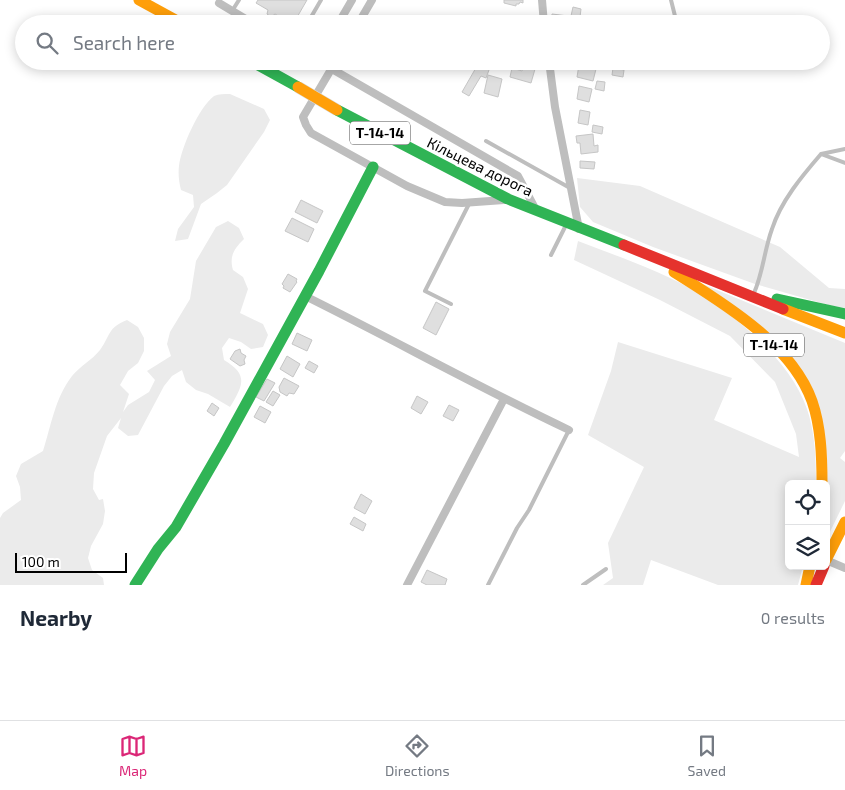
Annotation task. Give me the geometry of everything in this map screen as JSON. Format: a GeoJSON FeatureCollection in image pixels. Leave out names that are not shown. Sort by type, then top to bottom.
{"type":"FeatureCollection","features":[{"type":"Feature","properties":{"kind":"main road"},"geometry":{"type":"LineString","coordinates":[[140,0],[167,15]]}},
{"type":"Feature","properties":{"kind":"main road","name":"Кільцева дорога"},"geometry":{"type":"LineString","coordinates":[[267,70],[337,110],[508,199],[650,257]]}},
{"type":"Feature","properties":{"kind":"main road"},"geometry":{"type":"LineString","coordinates":[[135,585],[158,549],[176,527],[305,296],[373,167]]}},
{"type":"Feature","properties":{"kind":"main road","name":"Т-14-14"},"geometry":{"type":"LineString","coordinates":[[650,257],[845,333]]}},
{"type":"Feature","properties":{"kind":"main road","name":"Т-14-14"},"geometry":{"type":"LineString","coordinates":[[650,257],[750,323],[773,344],[797,373],[808,391],[814,407],[823,462],[822,480]]}},
{"type":"Feature","properties":{"kind":"main road","name":"Т-14-14"},"geometry":{"type":"LineString","coordinates":[[731,288],[845,314]]}},
{"type":"Feature","properties":{"kind":"main road"},"geometry":{"type":"LineString","coordinates":[[830,552],[845,522]]}},
{"type":"Feature","properties":{"kind":"main road"},"geometry":{"type":"LineString","coordinates":[[806,585],[809,570]]}},
{"type":"Feature","properties":{"kind":"main road"},"geometry":{"type":"LineString","coordinates":[[816,585],[822,570]]}},
{"type":"Feature","properties":{"kind":"street"},"geometry":{"type":"LineString","coordinates":[[343,15],[352,0]]}},
{"type":"Feature","properties":{"kind":"street"},"geometry":{"type":"LineString","coordinates":[[363,15],[372,0]]}},
{"type":"Feature","properties":{"kind":"street"},"geometry":{"type":"LineString","coordinates":[[542,0],[543,15]]}},
{"type":"Feature","properties":{"kind":"street"},"geometry":{"type":"LineString","coordinates":[[216,1],[239,15]]}},
{"type":"Feature","properties":{"kind":"street"},"geometry":{"type":"LineString","coordinates":[[508,199],[445,202],[407,186],[311,133],[303,117],[331,70],[518,176],[537,212]]}},
{"type":"Feature","properties":{"kind":"street"},"geometry":{"type":"LineString","coordinates":[[550,70],[555,107],[579,229]]}},
{"type":"Feature","properties":{"kind":"street"},"geometry":{"type":"LineString","coordinates":[[305,296],[385,335],[504,399],[570,430]]}},
{"type":"Feature","properties":{"kind":"street"},"geometry":{"type":"LineString","coordinates":[[407,585],[504,399]]}},
{"type":"Feature","properties":{"kind":"street"},"geometry":{"type":"LineString","coordinates":[[830,562],[845,568]]}},
{"type":"Feature","properties":{"kind":"lane"},"geometry":{"type":"LineString","coordinates":[[232,11],[239,0]]}},
{"type":"Feature","properties":{"kind":"lane"},"geometry":{"type":"LineString","coordinates":[[312,15],[321,0]]}},
{"type":"Feature","properties":{"kind":"lane"},"geometry":{"type":"LineString","coordinates":[[671,0],[675,15]]}},
{"type":"Feature","properties":{"kind":"lane"},"geometry":{"type":"LineString","coordinates":[[486,141],[570,188]]}},
{"type":"Feature","properties":{"kind":"lane"},"geometry":{"type":"LineString","coordinates":[[754,293],[760,279],[772,227],[789,194],[821,154],[845,149]]}},
{"type":"Feature","properties":{"kind":"lane"},"geometry":{"type":"LineString","coordinates":[[821,154],[845,163]]}},
{"type":"Feature","properties":{"kind":"lane"},"geometry":{"type":"LineString","coordinates":[[451,304],[426,291],[470,202]]}},
{"type":"Feature","properties":{"kind":"lane"},"geometry":{"type":"LineString","coordinates":[[552,255],[567,224]]}},
{"type":"Feature","properties":{"kind":"lane"},"geometry":{"type":"LineString","coordinates":[[488,585],[570,430]]}},
{"type":"Feature","properties":{"kind":"lane"},"geometry":{"type":"LineString","coordinates":[[583,585],[606,569]]}},
{"type":"Feature","properties":{"kind":"shaded area"},"geometry":{"type":"Polygon","coordinates":[[[230,94],[264,109],[270,120],[264,132],[227,185],[201,204],[188,239],[175,241],[178,229],[194,207],[193,195],[181,190],[179,178],[180,158],[187,139],[208,101],[216,95],[230,94]]]}},
{"type":"Feature","properties":{"kind":"shaded area"},"geometry":{"type":"Polygon","coordinates":[[[577,178],[640,186],[780,247],[829,288],[845,289],[845,308],[755,284],[653,247],[593,222],[580,207],[577,178]]]}},
{"type":"Feature","properties":{"kind":"shaded area"},"geometry":{"type":"Polygon","coordinates":[[[228,221],[239,228],[244,239],[232,257],[233,270],[243,277],[248,289],[240,313],[263,324],[268,335],[263,347],[251,349],[241,342],[229,338],[222,348],[224,360],[237,371],[241,381],[238,392],[230,407],[208,394],[196,390],[186,382],[182,370],[172,376],[164,386],[138,435],[128,436],[118,428],[121,418],[107,436],[94,473],[93,489],[99,500],[103,499],[105,511],[103,524],[91,546],[88,558],[92,570],[103,578],[104,585],[0,585],[0,518],[3,513],[21,500],[20,487],[16,476],[21,464],[43,451],[57,403],[66,385],[75,372],[100,350],[110,332],[127,320],[138,327],[144,338],[144,351],[138,363],[128,371],[120,385],[129,394],[123,412],[128,405],[149,392],[155,380],[147,371],[171,356],[167,344],[170,332],[190,299],[196,261],[216,227],[228,221]]]}},
{"type":"Feature","properties":{"kind":"shaded area"},"geometry":{"type":"Polygon","coordinates":[[[578,241],[656,271],[686,286],[733,317],[755,336],[788,373],[803,399],[810,418],[816,475],[816,480],[785,480],[785,570],[802,570],[798,585],[718,585],[651,560],[643,585],[603,585],[613,578],[608,543],[644,467],[588,435],[611,371],[618,342],[732,378],[714,420],[799,457],[796,434],[775,382],[730,336],[660,300],[574,260],[578,241]]]}},
{"type":"Feature","properties":{"kind":"shaded area"},"geometry":{"type":"Polygon","coordinates":[[[700,283],[845,343],[845,451],[840,458],[845,462],[845,501],[830,532],[830,480],[827,480],[827,471],[811,386],[700,283]]]}},
{"type":"Feature","properties":{"kind":"building"},"geometry":{"type":"Polygon","coordinates":[[[258,0],[307,0],[298,15],[268,15],[268,10],[256,3],[258,0]]]}},
{"type":"Feature","properties":{"kind":"building"},"geometry":{"type":"Polygon","coordinates":[[[504,0],[523,0],[523,3],[520,2],[516,6],[504,3],[504,0]]]}},
{"type":"Feature","properties":{"kind":"building"},"geometry":{"type":"Polygon","coordinates":[[[573,7],[581,9],[580,15],[571,15],[573,7]]]}},
{"type":"Feature","properties":{"kind":"building"},"geometry":{"type":"Polygon","coordinates":[[[475,70],[489,70],[486,78],[481,76],[469,96],[462,92],[475,70]]]}},
{"type":"Feature","properties":{"kind":"building"},"geometry":{"type":"Polygon","coordinates":[[[512,70],[535,70],[531,83],[510,77],[512,70]]]}},
{"type":"Feature","properties":{"kind":"building"},"geometry":{"type":"Polygon","coordinates":[[[578,70],[596,70],[593,81],[577,77],[578,70]]]}},
{"type":"Feature","properties":{"kind":"building"},"geometry":{"type":"Polygon","coordinates":[[[613,70],[624,70],[623,77],[612,75],[613,70]]]}},
{"type":"Feature","properties":{"kind":"building"},"geometry":{"type":"Polygon","coordinates":[[[488,75],[502,79],[498,97],[484,93],[488,75]]]}},
{"type":"Feature","properties":{"kind":"building"},"geometry":{"type":"Polygon","coordinates":[[[597,81],[605,82],[604,91],[595,89],[597,81]]]}},
{"type":"Feature","properties":{"kind":"building"},"geometry":{"type":"Polygon","coordinates":[[[579,86],[592,89],[589,102],[577,99],[579,86]]]}},
{"type":"Feature","properties":{"kind":"building"},"geometry":{"type":"Polygon","coordinates":[[[580,110],[590,112],[588,125],[578,123],[580,110]]]}},
{"type":"Feature","properties":{"kind":"building"},"geometry":{"type":"Polygon","coordinates":[[[593,125],[603,127],[602,134],[592,132],[593,125]]]}},
{"type":"Feature","properties":{"kind":"building"},"geometry":{"type":"Polygon","coordinates":[[[593,134],[594,146],[598,145],[598,152],[581,154],[580,143],[577,143],[576,136],[593,134]]]}},
{"type":"Feature","properties":{"kind":"building"},"geometry":{"type":"Polygon","coordinates":[[[580,161],[595,162],[594,169],[580,168],[580,161]]]}},
{"type":"Feature","properties":{"kind":"building"},"geometry":{"type":"Polygon","coordinates":[[[301,200],[323,211],[317,223],[295,212],[301,200]]]}},
{"type":"Feature","properties":{"kind":"building"},"geometry":{"type":"Polygon","coordinates":[[[292,218],[314,229],[308,242],[285,231],[292,218]]]}},
{"type":"Feature","properties":{"kind":"building"},"geometry":{"type":"Polygon","coordinates":[[[288,274],[297,279],[290,292],[283,288],[282,284],[288,274]]]}},
{"type":"Feature","properties":{"kind":"building"},"geometry":{"type":"Polygon","coordinates":[[[436,302],[449,309],[436,335],[423,328],[436,302]]]}},
{"type":"Feature","properties":{"kind":"building"},"geometry":{"type":"Polygon","coordinates":[[[297,333],[312,340],[307,351],[292,344],[297,333]]]}},
{"type":"Feature","properties":{"kind":"building"},"geometry":{"type":"Polygon","coordinates":[[[240,349],[241,353],[246,356],[245,364],[240,366],[230,359],[235,351],[240,349]]]}},
{"type":"Feature","properties":{"kind":"building"},"geometry":{"type":"Polygon","coordinates":[[[287,356],[300,364],[293,377],[280,369],[287,356]]]}},
{"type":"Feature","properties":{"kind":"building"},"geometry":{"type":"Polygon","coordinates":[[[309,361],[318,366],[314,373],[305,368],[309,361]]]}},
{"type":"Feature","properties":{"kind":"building"},"geometry":{"type":"Polygon","coordinates":[[[284,378],[299,386],[294,394],[289,393],[287,396],[280,392],[279,387],[284,378]]]}},
{"type":"Feature","properties":{"kind":"building"},"geometry":{"type":"Polygon","coordinates":[[[267,379],[275,383],[264,401],[256,397],[267,379]]]}},
{"type":"Feature","properties":{"kind":"building"},"geometry":{"type":"Polygon","coordinates":[[[273,391],[280,395],[273,406],[266,402],[273,391]]]}},
{"type":"Feature","properties":{"kind":"building"},"geometry":{"type":"Polygon","coordinates":[[[417,396],[428,402],[421,414],[411,408],[417,396]]]}},
{"type":"Feature","properties":{"kind":"building"},"geometry":{"type":"Polygon","coordinates":[[[212,403],[219,408],[214,416],[207,411],[212,403]]]}},
{"type":"Feature","properties":{"kind":"building"},"geometry":{"type":"Polygon","coordinates":[[[449,405],[459,410],[453,421],[443,416],[449,405]]]}},
{"type":"Feature","properties":{"kind":"building"},"geometry":{"type":"Polygon","coordinates":[[[260,406],[271,412],[265,423],[254,417],[260,406]]]}},
{"type":"Feature","properties":{"kind":"building"},"geometry":{"type":"Polygon","coordinates":[[[361,494],[372,501],[365,514],[354,508],[361,494]]]}},
{"type":"Feature","properties":{"kind":"building"},"geometry":{"type":"Polygon","coordinates":[[[354,517],[366,524],[363,531],[350,524],[354,517]]]}},
{"type":"Feature","properties":{"kind":"building"},"geometry":{"type":"Polygon","coordinates":[[[427,570],[447,579],[445,585],[427,585],[421,582],[427,570]]]}},
{"type":"Feature","properties":{"kind":"traffic: fast"},"geometry":{"type":"LineString","coordinates":[[267,70],[298,87]]}},
{"type":"Feature","properties":{"kind":"traffic: fast"},"geometry":{"type":"LineString","coordinates":[[337,110],[508,199],[624,245]]}},
{"type":"Feature","properties":{"kind":"traffic: fast"},"geometry":{"type":"LineString","coordinates":[[135,585],[158,549],[176,527],[224,444],[319,271],[373,167]]}},
{"type":"Feature","properties":{"kind":"traffic: fast"},"geometry":{"type":"LineString","coordinates":[[777,299],[845,314]]}},
{"type":"Feature","properties":{"kind":"traffic: slow"},"geometry":{"type":"LineString","coordinates":[[139,0],[166,15]]}},
{"type":"Feature","properties":{"kind":"traffic: slow"},"geometry":{"type":"LineString","coordinates":[[298,87],[337,110]]}},
{"type":"Feature","properties":{"kind":"traffic: slow"},"geometry":{"type":"LineString","coordinates":[[674,272],[754,326],[772,343],[802,380],[812,401],[819,431],[822,480]]}},
{"type":"Feature","properties":{"kind":"traffic: slow"},"geometry":{"type":"LineString","coordinates":[[783,309],[845,333]]}},
{"type":"Feature","properties":{"kind":"traffic: slow"},"geometry":{"type":"LineString","coordinates":[[830,552],[845,522]]}},
{"type":"Feature","properties":{"kind":"traffic: slow"},"geometry":{"type":"LineString","coordinates":[[806,585],[809,570]]}},
{"type":"Feature","properties":{"kind":"traffic: jam"},"geometry":{"type":"LineString","coordinates":[[624,245],[783,309]]}},
{"type":"Feature","properties":{"kind":"traffic: jam"},"geometry":{"type":"LineString","coordinates":[[816,585],[822,570]]}}]}
